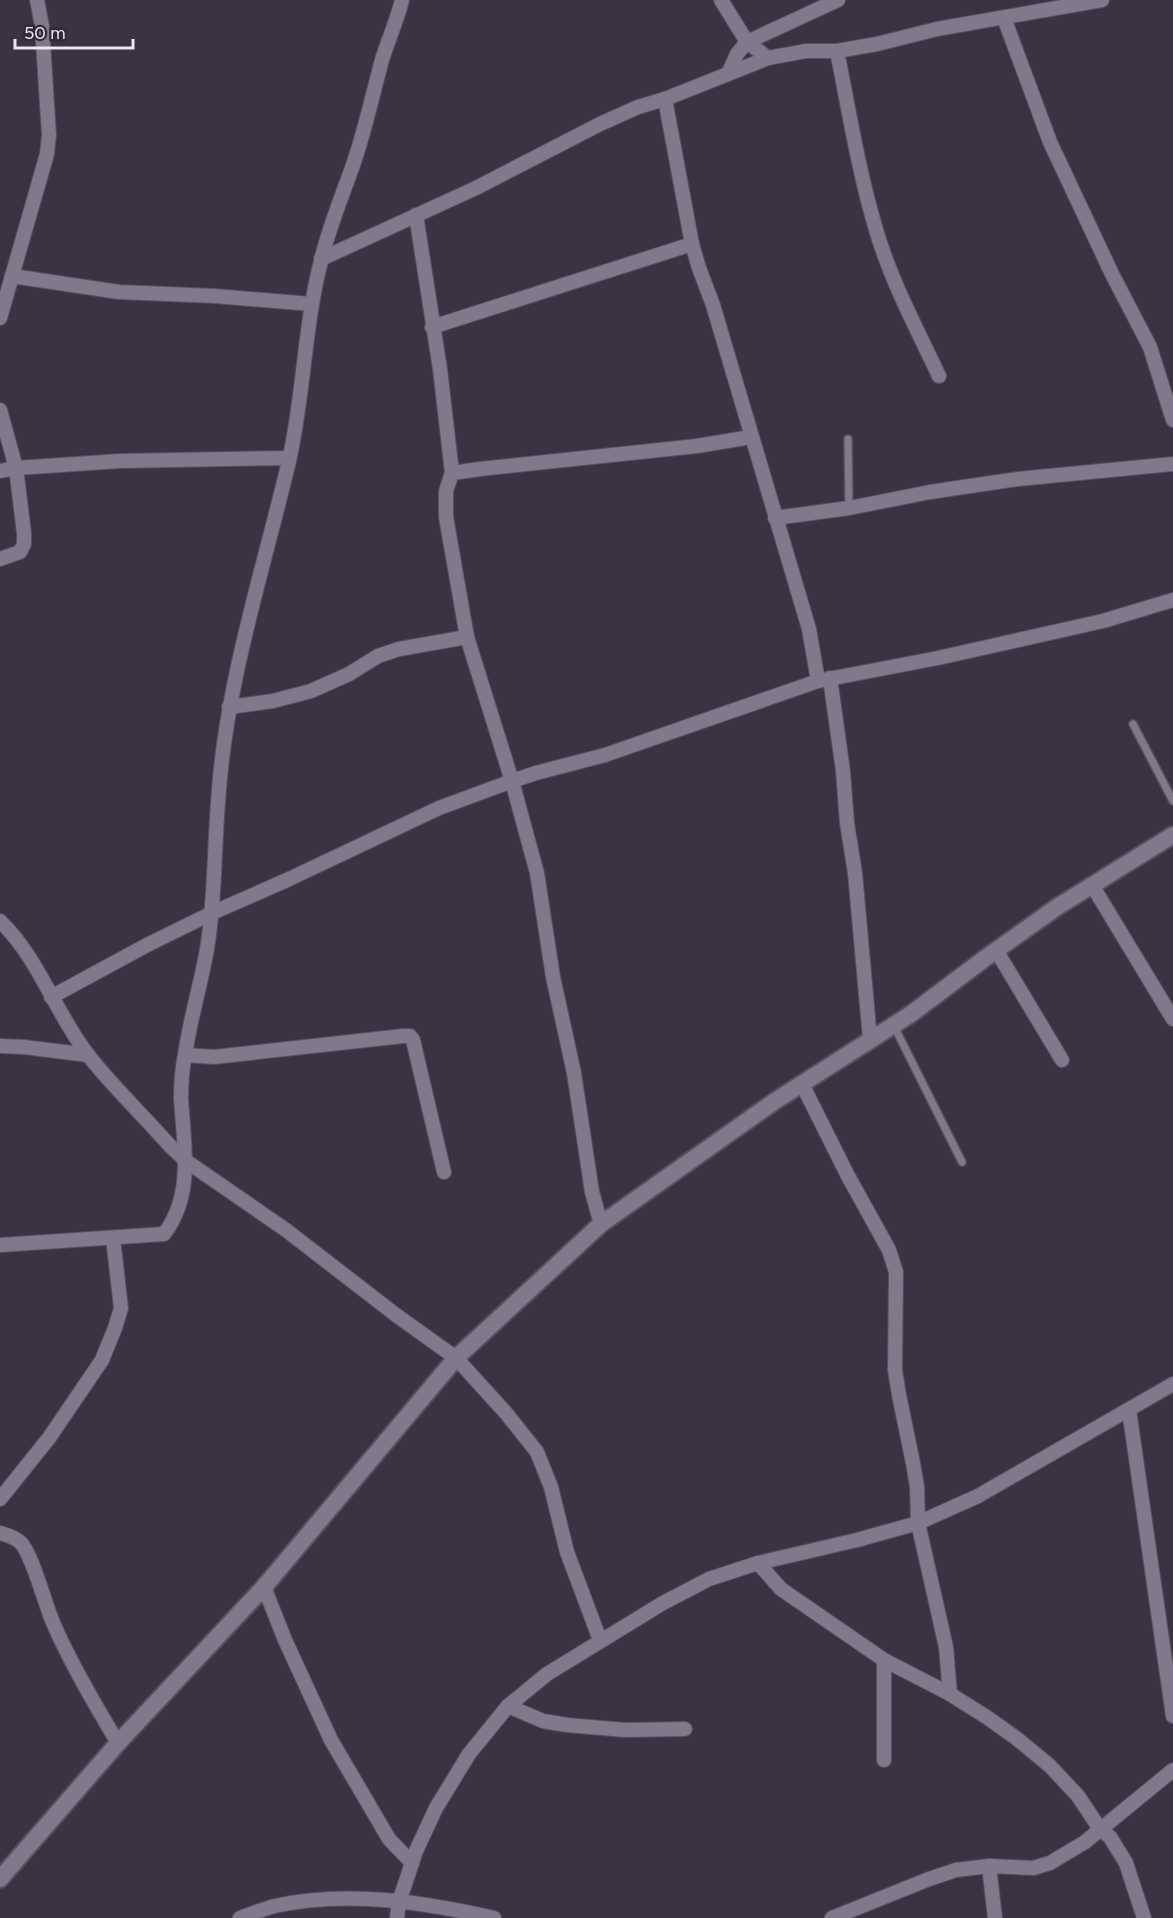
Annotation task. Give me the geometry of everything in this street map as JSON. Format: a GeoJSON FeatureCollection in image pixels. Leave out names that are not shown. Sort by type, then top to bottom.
{"type":"FeatureCollection","features":[{"type":"Feature","properties":{"kind":"street"},"geometry":{"type":"LineString","coordinates":[[0,318],[49,135],[42,27],[37,0]]}},
{"type":"Feature","properties":{"kind":"street"},"geometry":{"type":"LineString","coordinates":[[0,1245],[164,1234],[173,1222],[180,1204],[186,1161],[181,1095],[184,1055],[207,949],[212,913],[219,779],[229,707],[290,458],[304,370],[311,304],[321,259],[359,147],[382,61],[402,0]]}},
{"type":"Feature","properties":{"kind":"street"},"geometry":{"type":"LineString","coordinates":[[721,0],[747,42],[768,58]]}},
{"type":"Feature","properties":{"kind":"street"},"geometry":{"type":"LineString","coordinates":[[728,74],[737,54],[747,42],[838,0]]}},
{"type":"Feature","properties":{"kind":"street"},"geometry":{"type":"LineString","coordinates":[[321,259],[535,159],[600,124],[638,107],[665,99],[768,58],[806,51],[837,51],[938,29],[1102,0]]}},
{"type":"Feature","properties":{"kind":"street"},"geometry":{"type":"LineString","coordinates":[[1004,18],[1050,142],[1112,274],[1150,347],[1173,420]]}},
{"type":"Feature","properties":{"kind":"street"},"geometry":{"type":"LineString","coordinates":[[837,51],[868,200],[878,235],[891,272],[939,376]]}},
{"type":"Feature","properties":{"kind":"street"},"geometry":{"type":"LineString","coordinates":[[665,99],[692,244],[713,305],[824,680],[843,771],[870,1039]]}},
{"type":"Feature","properties":{"kind":"street"},"geometry":{"type":"LineString","coordinates":[[416,215],[440,369],[452,473],[446,491],[446,517],[467,637],[512,781],[537,873],[554,977],[574,1073],[592,1192],[601,1224]]}},
{"type":"Feature","properties":{"kind":"street"},"geometry":{"type":"LineString","coordinates":[[432,327],[692,244]]}},
{"type":"Feature","properties":{"kind":"street"},"geometry":{"type":"LineString","coordinates":[[12,276],[119,292],[215,296],[311,304]]}},
{"type":"Feature","properties":{"kind":"street"},"geometry":{"type":"LineString","coordinates":[[0,410],[16,468],[24,533],[24,544],[20,552],[0,559]]}},
{"type":"Feature","properties":{"kind":"street"},"geometry":{"type":"LineString","coordinates":[[452,473],[697,446],[751,436]]}},
{"type":"Feature","properties":{"kind":"street"},"geometry":{"type":"LineString","coordinates":[[0,471],[120,461],[290,458]]}},
{"type":"Feature","properties":{"kind":"street"},"geometry":{"type":"LineString","coordinates":[[775,518],[849,508],[930,492],[1018,479],[1173,464]]}},
{"type":"Feature","properties":{"kind":"street"},"geometry":{"type":"LineString","coordinates":[[51,997],[212,913],[439,808],[512,781],[605,755],[824,680],[938,658],[1103,621],[1173,600]]}},
{"type":"Feature","properties":{"kind":"street"},"geometry":{"type":"LineString","coordinates":[[229,707],[273,701],[311,691],[349,674],[378,656],[399,649],[467,637]]}},
{"type":"Feature","properties":{"kind":"street"},"geometry":{"type":"LineString","coordinates":[[0,1880],[118,1743],[264,1587],[456,1358],[601,1224],[802,1084],[870,1039],[894,1026],[1057,908],[1173,835]]}},
{"type":"Feature","properties":{"kind":"street"},"geometry":{"type":"LineString","coordinates":[[1092,885],[1173,1019]]}},
{"type":"Feature","properties":{"kind":"street"},"geometry":{"type":"LineString","coordinates":[[0,921],[28,955],[51,997],[88,1055],[186,1161],[286,1230],[456,1358],[506,1413],[537,1452],[551,1487],[567,1552],[600,1640]]}},
{"type":"Feature","properties":{"kind":"street"},"geometry":{"type":"LineString","coordinates":[[996,950],[1062,1060]]}},
{"type":"Feature","properties":{"kind":"street"},"geometry":{"type":"LineString","coordinates":[[184,1055],[214,1057],[410,1036],[414,1040],[444,1172]]}},
{"type":"Feature","properties":{"kind":"street"},"geometry":{"type":"LineString","coordinates":[[0,1046],[88,1055]]}},
{"type":"Feature","properties":{"kind":"street"},"geometry":{"type":"LineString","coordinates":[[802,1084],[848,1176],[889,1250],[896,1272],[898,1395],[914,1463],[918,1523],[946,1647],[950,1694]]}},
{"type":"Feature","properties":{"kind":"street"},"geometry":{"type":"LineString","coordinates":[[0,1499],[49,1438],[102,1360],[121,1308],[113,1238]]}},
{"type":"Feature","properties":{"kind":"street"},"geometry":{"type":"LineString","coordinates":[[397,1918],[399,1902],[412,1863],[436,1808],[468,1754],[508,1706],[547,1674],[663,1603],[710,1579],[758,1563],[918,1523],[978,1496],[1173,1384]]}},
{"type":"Feature","properties":{"kind":"street"},"geometry":{"type":"LineString","coordinates":[[1129,1410],[1173,1716]]}},
{"type":"Feature","properties":{"kind":"street"},"geometry":{"type":"LineString","coordinates":[[0,1533],[11,1536],[21,1543],[29,1558],[53,1624],[94,1704],[118,1743]]}},
{"type":"Feature","properties":{"kind":"street"},"geometry":{"type":"LineString","coordinates":[[758,1563],[781,1589],[885,1660],[950,1694],[998,1724],[1050,1766],[1078,1796],[1100,1829],[1110,1837],[1126,1863],[1144,1918]]}},
{"type":"Feature","properties":{"kind":"street"},"geometry":{"type":"LineString","coordinates":[[264,1587],[285,1640],[331,1740],[389,1839],[412,1863]]}},
{"type":"Feature","properties":{"kind":"street"},"geometry":{"type":"LineString","coordinates":[[884,1760],[885,1660]]}},
{"type":"Feature","properties":{"kind":"street"},"geometry":{"type":"LineString","coordinates":[[508,1706],[543,1721],[567,1725],[625,1730],[685,1728]]}},
{"type":"Feature","properties":{"kind":"street"},"geometry":{"type":"LineString","coordinates":[[832,1918],[956,1870],[989,1866],[1033,1868],[1050,1863],[1100,1829],[1173,1770]]}},
{"type":"Feature","properties":{"kind":"street"},"geometry":{"type":"LineString","coordinates":[[989,1866],[995,1918]]}},
{"type":"Feature","properties":{"kind":"street"},"geometry":{"type":"LineString","coordinates":[[240,1918],[274,1906],[325,1899],[371,1898],[466,1911],[494,1918]]}},
{"type":"Feature","properties":{"kind":"lane"},"geometry":{"type":"LineString","coordinates":[[848,438],[849,508]]}},
{"type":"Feature","properties":{"kind":"lane"},"geometry":{"type":"LineString","coordinates":[[1133,724],[1173,801]]}},
{"type":"Feature","properties":{"kind":"lane"},"geometry":{"type":"LineString","coordinates":[[894,1026],[962,1162]]}}]}
